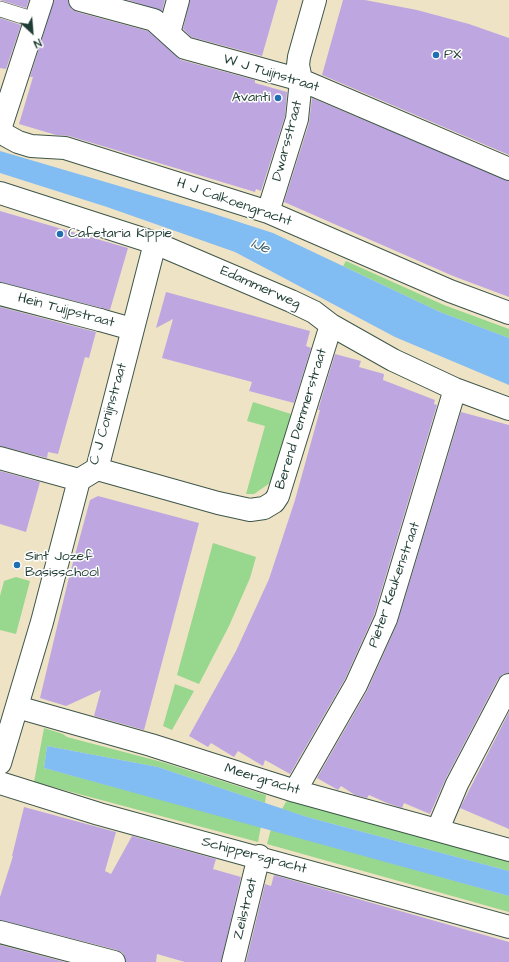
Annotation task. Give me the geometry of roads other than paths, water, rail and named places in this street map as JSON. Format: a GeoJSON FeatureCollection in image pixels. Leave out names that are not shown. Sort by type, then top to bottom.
{"type":"FeatureCollection","features":[{"type":"Feature","properties":{"kind":"street","name":"W J Tuijnstraat"},"geometry":{"type":"LineString","coordinates":[[80,0],[154,20],[185,48],[301,80],[509,169]]}},
{"type":"Feature","properties":{"kind":"street"},"geometry":{"type":"LineString","coordinates":[[168,33],[178,0]]}},
{"type":"Feature","properties":{"kind":"street","name":"Dwarsstraat"},"geometry":{"type":"LineString","coordinates":[[268,212],[297,119],[301,80],[298,65],[299,57],[315,0]]}},
{"type":"Feature","properties":{"kind":"street"},"geometry":{"type":"LineString","coordinates":[[0,129],[39,10]]}},
{"type":"Feature","properties":{"kind":"street","name":"H J Calkoengracht"},"geometry":{"type":"LineString","coordinates":[[0,129],[7,136],[18,142],[31,146],[65,148],[268,212],[450,291],[509,313]]}},
{"type":"Feature","properties":{"kind":"street","name":"Edammerweg"},"geometry":{"type":"LineString","coordinates":[[0,193],[154,243],[302,306],[314,312],[331,325],[393,360],[455,389],[509,409]]}},
{"type":"Feature","properties":{"kind":"street","name":"C J Conijnstraat"},"geometry":{"type":"LineString","coordinates":[[0,763],[42,622],[79,480],[97,469],[154,243]]}},
{"type":"Feature","properties":{"kind":"street","name":"Hein Tuijpstraat"},"geometry":{"type":"LineString","coordinates":[[0,294],[132,328]]}},
{"type":"Feature","properties":{"kind":"street","name":"Berend Demmerstraat"},"geometry":{"type":"LineString","coordinates":[[97,469],[218,503],[250,510],[264,508],[274,502],[278,496],[331,325]]}},
{"type":"Feature","properties":{"kind":"street","name":"Pieter Keukenstraat"},"geometry":{"type":"LineString","coordinates":[[295,791],[356,685],[383,626],[397,585],[455,389]]}},
{"type":"Feature","properties":{"kind":"street"},"geometry":{"type":"LineString","coordinates":[[0,458],[79,480]]}},
{"type":"Feature","properties":{"kind":"street"},"geometry":{"type":"LineString","coordinates":[[438,830],[457,784],[509,685]]}},
{"type":"Feature","properties":{"kind":"street","name":"Meergracht"},"geometry":{"type":"LineString","coordinates":[[17,707],[150,745],[295,791],[509,850]]}},
{"type":"Feature","properties":{"kind":"street","name":"Schippersgracht"},"geometry":{"type":"LineString","coordinates":[[0,783],[99,814],[259,856],[509,927]]}},
{"type":"Feature","properties":{"kind":"street","name":"Zeilstraat"},"geometry":{"type":"LineString","coordinates":[[233,962],[259,856]]}},
{"type":"Feature","properties":{"kind":"street"},"geometry":{"type":"LineString","coordinates":[[0,932],[114,962]]}},
{"type":"Feature","properties":{"kind":"lane"},"geometry":{"type":"LineString","coordinates":[[0,9],[39,10]]}},
{"type":"Feature","properties":{"kind":"water","name":"IJe"},"geometry":{"type":"Polygon","coordinates":[[[0,151],[211,213],[273,233],[440,312],[509,338],[509,385],[395,337],[235,252],[107,207],[0,173],[0,151]]]}},
{"type":"Feature","properties":{"kind":"water"},"geometry":{"type":"Polygon","coordinates":[[[47,746],[158,767],[307,817],[509,871],[509,896],[44,768],[47,746]]]}},
{"type":"Feature","properties":{"kind":"place","name":"PX"},"geometry":{"type":"Point","coordinates":[436,55]}},
{"type":"Feature","properties":{"kind":"place","name":"Avanti"},"geometry":{"type":"Point","coordinates":[278,98]}},
{"type":"Feature","properties":{"kind":"place","name":"Cafetaria Kippie"},"geometry":{"type":"Point","coordinates":[60,234]}},
{"type":"Feature","properties":{"kind":"place","name":"Sint Jozef Basisschool"},"geometry":{"type":"Point","coordinates":[17,565]}}]}
